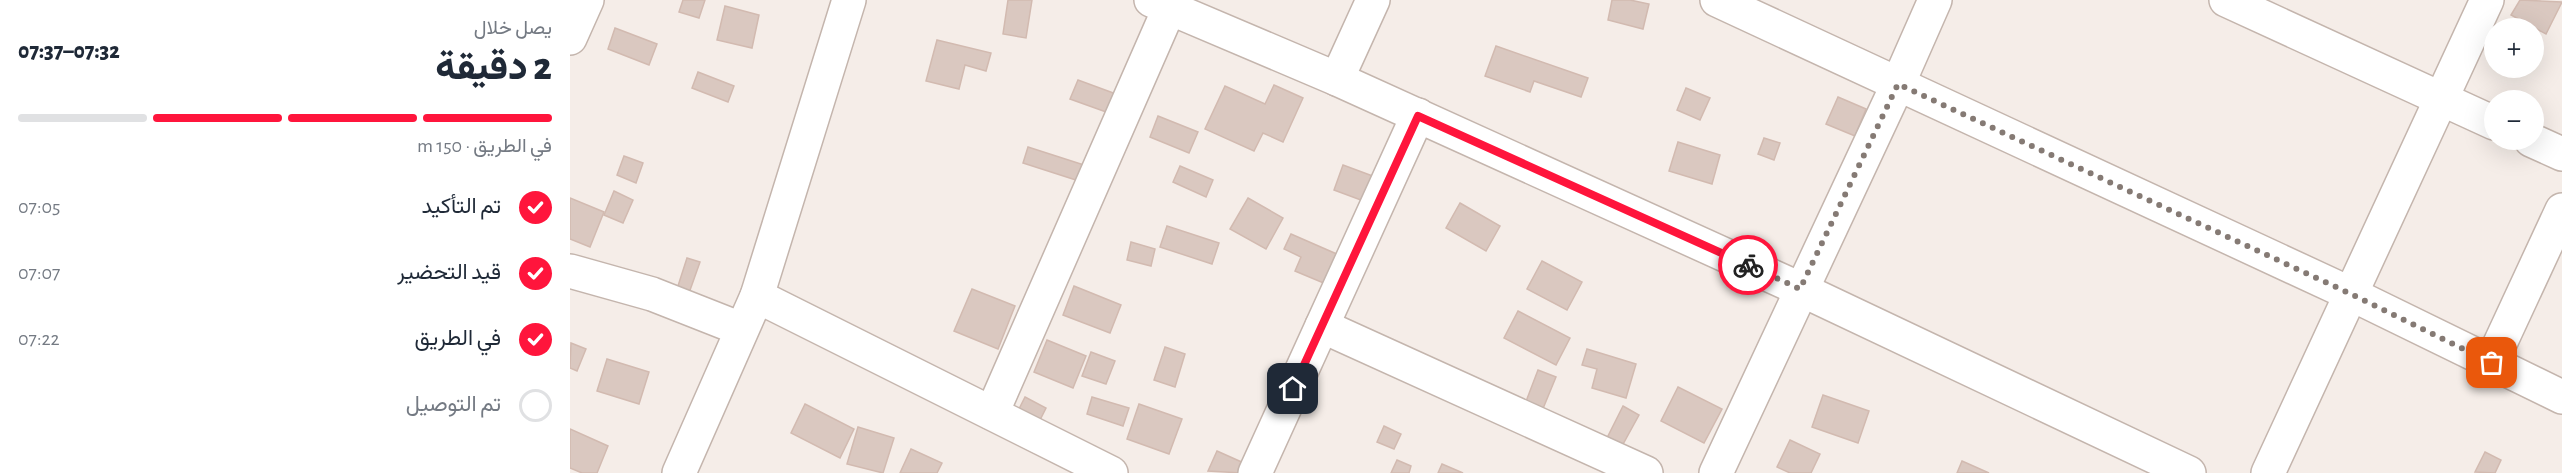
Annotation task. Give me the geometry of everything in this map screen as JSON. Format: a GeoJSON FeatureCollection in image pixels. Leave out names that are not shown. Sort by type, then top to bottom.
{"type":"FeatureCollection","features":[{"type":"Feature","properties":{"kind":"street"},"geometry":{"type":"LineString","coordinates":[[570,38],[587,0]]}},
{"type":"Feature","properties":{"kind":"street"},"geometry":{"type":"LineString","coordinates":[[679,473],[757,296],[849,0]]}},
{"type":"Feature","properties":{"kind":"street"},"geometry":{"type":"LineString","coordinates":[[1337,79],[1373,0]]}},
{"type":"Feature","properties":{"kind":"street"},"geometry":{"type":"LineString","coordinates":[[1717,0],[2351,294],[2562,397]]}},
{"type":"Feature","properties":{"kind":"street"},"geometry":{"type":"LineString","coordinates":[[1716,473],[1935,0]]}},
{"type":"Feature","properties":{"kind":"street"},"geometry":{"type":"LineString","coordinates":[[2226,0],[2484,118]]}},
{"type":"Feature","properties":{"kind":"street"},"geometry":{"type":"LineString","coordinates":[[2268,473],[2487,0]]}},
{"type":"Feature","properties":{"kind":"street"},"geometry":{"type":"LineString","coordinates":[[992,413],[1160,5],[1337,79],[1800,289],[2189,473]]}},
{"type":"Feature","properties":{"kind":"street"},"geometry":{"type":"LineString","coordinates":[[1255,473],[1418,116]]}},
{"type":"Feature","properties":{"kind":"street"},"geometry":{"type":"LineString","coordinates":[[2544,146],[2562,154]]}},
{"type":"Feature","properties":{"kind":"street"},"geometry":{"type":"LineString","coordinates":[[2492,363],[2562,210]]}},
{"type":"Feature","properties":{"kind":"street"},"geometry":{"type":"LineString","coordinates":[[570,271],[652,294],[741,329]]}},
{"type":"Feature","properties":{"kind":"street"},"geometry":{"type":"LineString","coordinates":[[757,296],[1111,473]]}},
{"type":"Feature","properties":{"kind":"street"},"geometry":{"type":"LineString","coordinates":[[1322,326],[1646,473]]}},
{"type":"Feature","properties":{"kind":"building"},"geometry":{"type":"Polygon","coordinates":[[[683,0],[705,0],[699,18],[679,12],[683,0]]]}},
{"type":"Feature","properties":{"kind":"building"},"geometry":{"type":"Polygon","coordinates":[[[1008,0],[1032,0],[1026,38],[1003,34],[1008,0]]]}},
{"type":"Feature","properties":{"kind":"building"},"geometry":{"type":"Polygon","coordinates":[[[1612,0],[1630,0],[1649,4],[1643,29],[1608,20],[1612,0]]]}},
{"type":"Feature","properties":{"kind":"building"},"geometry":{"type":"Polygon","coordinates":[[[2520,0],[2562,2],[2546,34],[2544,33],[2544,18],[2517,18],[2511,15],[2520,0]]]}},
{"type":"Feature","properties":{"kind":"building"},"geometry":{"type":"Polygon","coordinates":[[[725,6],[759,15],[752,48],[717,40],[725,6]]]}},
{"type":"Feature","properties":{"kind":"building"},"geometry":{"type":"Polygon","coordinates":[[[615,28],[657,44],[649,65],[608,49],[615,28]]]}},
{"type":"Feature","properties":{"kind":"building"},"geometry":{"type":"Polygon","coordinates":[[[937,40],[991,53],[986,71],[965,65],[959,89],[926,81],[937,40]]]}},
{"type":"Feature","properties":{"kind":"building"},"geometry":{"type":"Polygon","coordinates":[[[1496,46],[1588,78],[1581,97],[1534,81],[1530,92],[1485,76],[1496,46]]]}},
{"type":"Feature","properties":{"kind":"building"},"geometry":{"type":"Polygon","coordinates":[[[698,72],[734,86],[728,102],[692,88],[698,72]]]}},
{"type":"Feature","properties":{"kind":"building"},"geometry":{"type":"Polygon","coordinates":[[[1078,80],[1116,94],[1109,113],[1070,99],[1078,80]]]}},
{"type":"Feature","properties":{"kind":"building"},"geometry":{"type":"Polygon","coordinates":[[[1274,85],[1303,98],[1283,142],[1263,133],[1254,151],[1205,129],[1225,86],[1265,104],[1274,85]]]}},
{"type":"Feature","properties":{"kind":"building"},"geometry":{"type":"Polygon","coordinates":[[[1686,88],[1710,98],[1700,120],[1677,110],[1686,88]]]}},
{"type":"Feature","properties":{"kind":"building"},"geometry":{"type":"Polygon","coordinates":[[[1838,97],[1866,109],[1855,136],[1826,124],[1838,97]]]}},
{"type":"Feature","properties":{"kind":"building"},"geometry":{"type":"Polygon","coordinates":[[[1158,116],[1198,132],[1189,153],[1150,137],[1158,116]]]}},
{"type":"Feature","properties":{"kind":"building"},"geometry":{"type":"Polygon","coordinates":[[[1764,138],[1780,143],[1774,160],[1758,154],[1764,138]]]}},
{"type":"Feature","properties":{"kind":"building"},"geometry":{"type":"Polygon","coordinates":[[[1678,142],[1720,155],[1712,184],[1669,171],[1678,142]]]}},
{"type":"Feature","properties":{"kind":"building"},"geometry":{"type":"Polygon","coordinates":[[[1028,147],[1084,165],[1079,181],[1023,163],[1028,147]]]}},
{"type":"Feature","properties":{"kind":"building"},"geometry":{"type":"Polygon","coordinates":[[[624,156],[643,163],[636,183],[617,175],[624,156]]]}},
{"type":"Feature","properties":{"kind":"building"},"geometry":{"type":"Polygon","coordinates":[[[1343,165],[1378,178],[1369,203],[1334,190],[1343,165]]]}},
{"type":"Feature","properties":{"kind":"building"},"geometry":{"type":"Polygon","coordinates":[[[1180,166],[1213,180],[1206,197],[1173,182],[1180,166]]]}},
{"type":"Feature","properties":{"kind":"building"},"geometry":{"type":"Polygon","coordinates":[[[614,191],[633,200],[623,223],[604,215],[614,191]]]}},
{"type":"Feature","properties":{"kind":"building"},"geometry":{"type":"Polygon","coordinates":[[[570,198],[604,212],[590,247],[570,239],[570,198]]]}},
{"type":"Feature","properties":{"kind":"building"},"geometry":{"type":"Polygon","coordinates":[[[1248,198],[1283,218],[1266,249],[1230,229],[1248,198]]]}},
{"type":"Feature","properties":{"kind":"building"},"geometry":{"type":"Polygon","coordinates":[[[1460,203],[1500,226],[1486,251],[1446,228],[1460,203]]]}},
{"type":"Feature","properties":{"kind":"building"},"geometry":{"type":"Polygon","coordinates":[[[1167,226],[1219,243],[1212,264],[1160,247],[1167,226]]]}},
{"type":"Feature","properties":{"kind":"building"},"geometry":{"type":"Polygon","coordinates":[[[1291,234],[1339,255],[1326,284],[1295,271],[1301,257],[1284,249],[1291,234]]]}},
{"type":"Feature","properties":{"kind":"building"},"geometry":{"type":"Polygon","coordinates":[[[1131,242],[1155,249],[1151,266],[1127,260],[1131,242]]]}},
{"type":"Feature","properties":{"kind":"building"},"geometry":{"type":"Polygon","coordinates":[[[687,258],[700,262],[689,293],[677,289],[687,258]]]}},
{"type":"Feature","properties":{"kind":"building"},"geometry":{"type":"Polygon","coordinates":[[[1542,261],[1582,282],[1567,310],[1527,289],[1542,261]]]}},
{"type":"Feature","properties":{"kind":"building"},"geometry":{"type":"Polygon","coordinates":[[[1074,286],[1121,305],[1110,333],[1063,315],[1074,286]]]}},
{"type":"Feature","properties":{"kind":"building"},"geometry":{"type":"Polygon","coordinates":[[[972,289],[1015,306],[998,349],[954,331],[972,289]]]}},
{"type":"Feature","properties":{"kind":"building"},"geometry":{"type":"Polygon","coordinates":[[[1518,311],[1570,338],[1556,365],[1504,338],[1518,311]]]}},
{"type":"Feature","properties":{"kind":"building"},"geometry":{"type":"Polygon","coordinates":[[[1047,340],[1086,356],[1073,388],[1034,372],[1047,340]]]}},
{"type":"Feature","properties":{"kind":"building"},"geometry":{"type":"Polygon","coordinates":[[[571,343],[586,349],[577,371],[570,368],[571,343]]]}},
{"type":"Feature","properties":{"kind":"building"},"geometry":{"type":"Polygon","coordinates":[[[1165,347],[1185,354],[1175,387],[1154,380],[1165,347]]]}},
{"type":"Feature","properties":{"kind":"building"},"geometry":{"type":"Polygon","coordinates":[[[1587,349],[1636,364],[1626,398],[1592,388],[1597,369],[1582,365],[1587,349]]]}},
{"type":"Feature","properties":{"kind":"building"},"geometry":{"type":"Polygon","coordinates":[[[1091,352],[1115,361],[1106,384],[1082,376],[1091,352]]]}},
{"type":"Feature","properties":{"kind":"building"},"geometry":{"type":"Polygon","coordinates":[[[607,359],[649,372],[639,404],[597,391],[607,359]]]}},
{"type":"Feature","properties":{"kind":"building"},"geometry":{"type":"Polygon","coordinates":[[[1538,370],[1556,377],[1542,411],[1525,404],[1538,370]]]}},
{"type":"Feature","properties":{"kind":"building"},"geometry":{"type":"Polygon","coordinates":[[[1678,387],[1722,409],[1704,443],[1661,421],[1678,387]]]}},
{"type":"Feature","properties":{"kind":"building"},"geometry":{"type":"Polygon","coordinates":[[[1823,395],[1869,411],[1858,443],[1812,427],[1823,395]]]}},
{"type":"Feature","properties":{"kind":"building"},"geometry":{"type":"Polygon","coordinates":[[[1025,397],[1046,408],[1040,420],[1019,409],[1025,397]]]}},
{"type":"Feature","properties":{"kind":"building"},"geometry":{"type":"Polygon","coordinates":[[[1092,397],[1129,408],[1123,426],[1087,414],[1092,397]]]}},
{"type":"Feature","properties":{"kind":"building"},"geometry":{"type":"Polygon","coordinates":[[[805,404],[854,429],[840,458],[791,433],[805,404]]]}},
{"type":"Feature","properties":{"kind":"building"},"geometry":{"type":"Polygon","coordinates":[[[1139,404],[1182,419],[1169,454],[1127,439],[1139,404]]]}},
{"type":"Feature","properties":{"kind":"building"},"geometry":{"type":"Polygon","coordinates":[[[1623,406],[1639,415],[1622,446],[1607,438],[1623,406]]]}},
{"type":"Feature","properties":{"kind":"building"},"geometry":{"type":"Polygon","coordinates":[[[1384,426],[1401,434],[1394,449],[1377,442],[1384,426]]]}},
{"type":"Feature","properties":{"kind":"building"},"geometry":{"type":"Polygon","coordinates":[[[858,427],[894,438],[883,473],[847,464],[858,427]]]}},
{"type":"Feature","properties":{"kind":"building"},"geometry":{"type":"Polygon","coordinates":[[[570,429],[608,446],[597,473],[582,473],[570,468],[570,429]]]}},
{"type":"Feature","properties":{"kind":"building"},"geometry":{"type":"Polygon","coordinates":[[[1790,440],[1820,454],[1811,473],[1790,473],[1777,467],[1790,440]]]}},
{"type":"Feature","properties":{"kind":"building"},"geometry":{"type":"Polygon","coordinates":[[[911,449],[942,463],[937,473],[900,473],[911,449]]]}},
{"type":"Feature","properties":{"kind":"building"},"geometry":{"type":"Polygon","coordinates":[[[1217,451],[1246,464],[1242,473],[1208,471],[1217,451]]]}},
{"type":"Feature","properties":{"kind":"building"},"geometry":{"type":"Polygon","coordinates":[[[2485,452],[2501,460],[2495,473],[2475,472],[2485,452]]]}},
{"type":"Feature","properties":{"kind":"building"},"geometry":{"type":"Polygon","coordinates":[[[1397,460],[1411,466],[1409,473],[1391,473],[1397,460]]]}},
{"type":"Feature","properties":{"kind":"building"},"geometry":{"type":"Polygon","coordinates":[[[1962,461],[1989,473],[1957,473],[1962,461]]]}},
{"type":"Feature","properties":{"kind":"building"},"geometry":{"type":"Polygon","coordinates":[[[1442,464],[1463,473],[1438,473],[1442,464]]]}},
{"type":"Feature","properties":{"kind":"way so far"},"geometry":{"type":"LineString","coordinates":[[1748,265],[1800,289],[1898,84],[2351,294],[2492,363]]}},
{"type":"Feature","properties":{"kind":"route"},"geometry":{"type":"LineString","coordinates":[[1293,389],[1418,116],[1748,265]]}}]}
